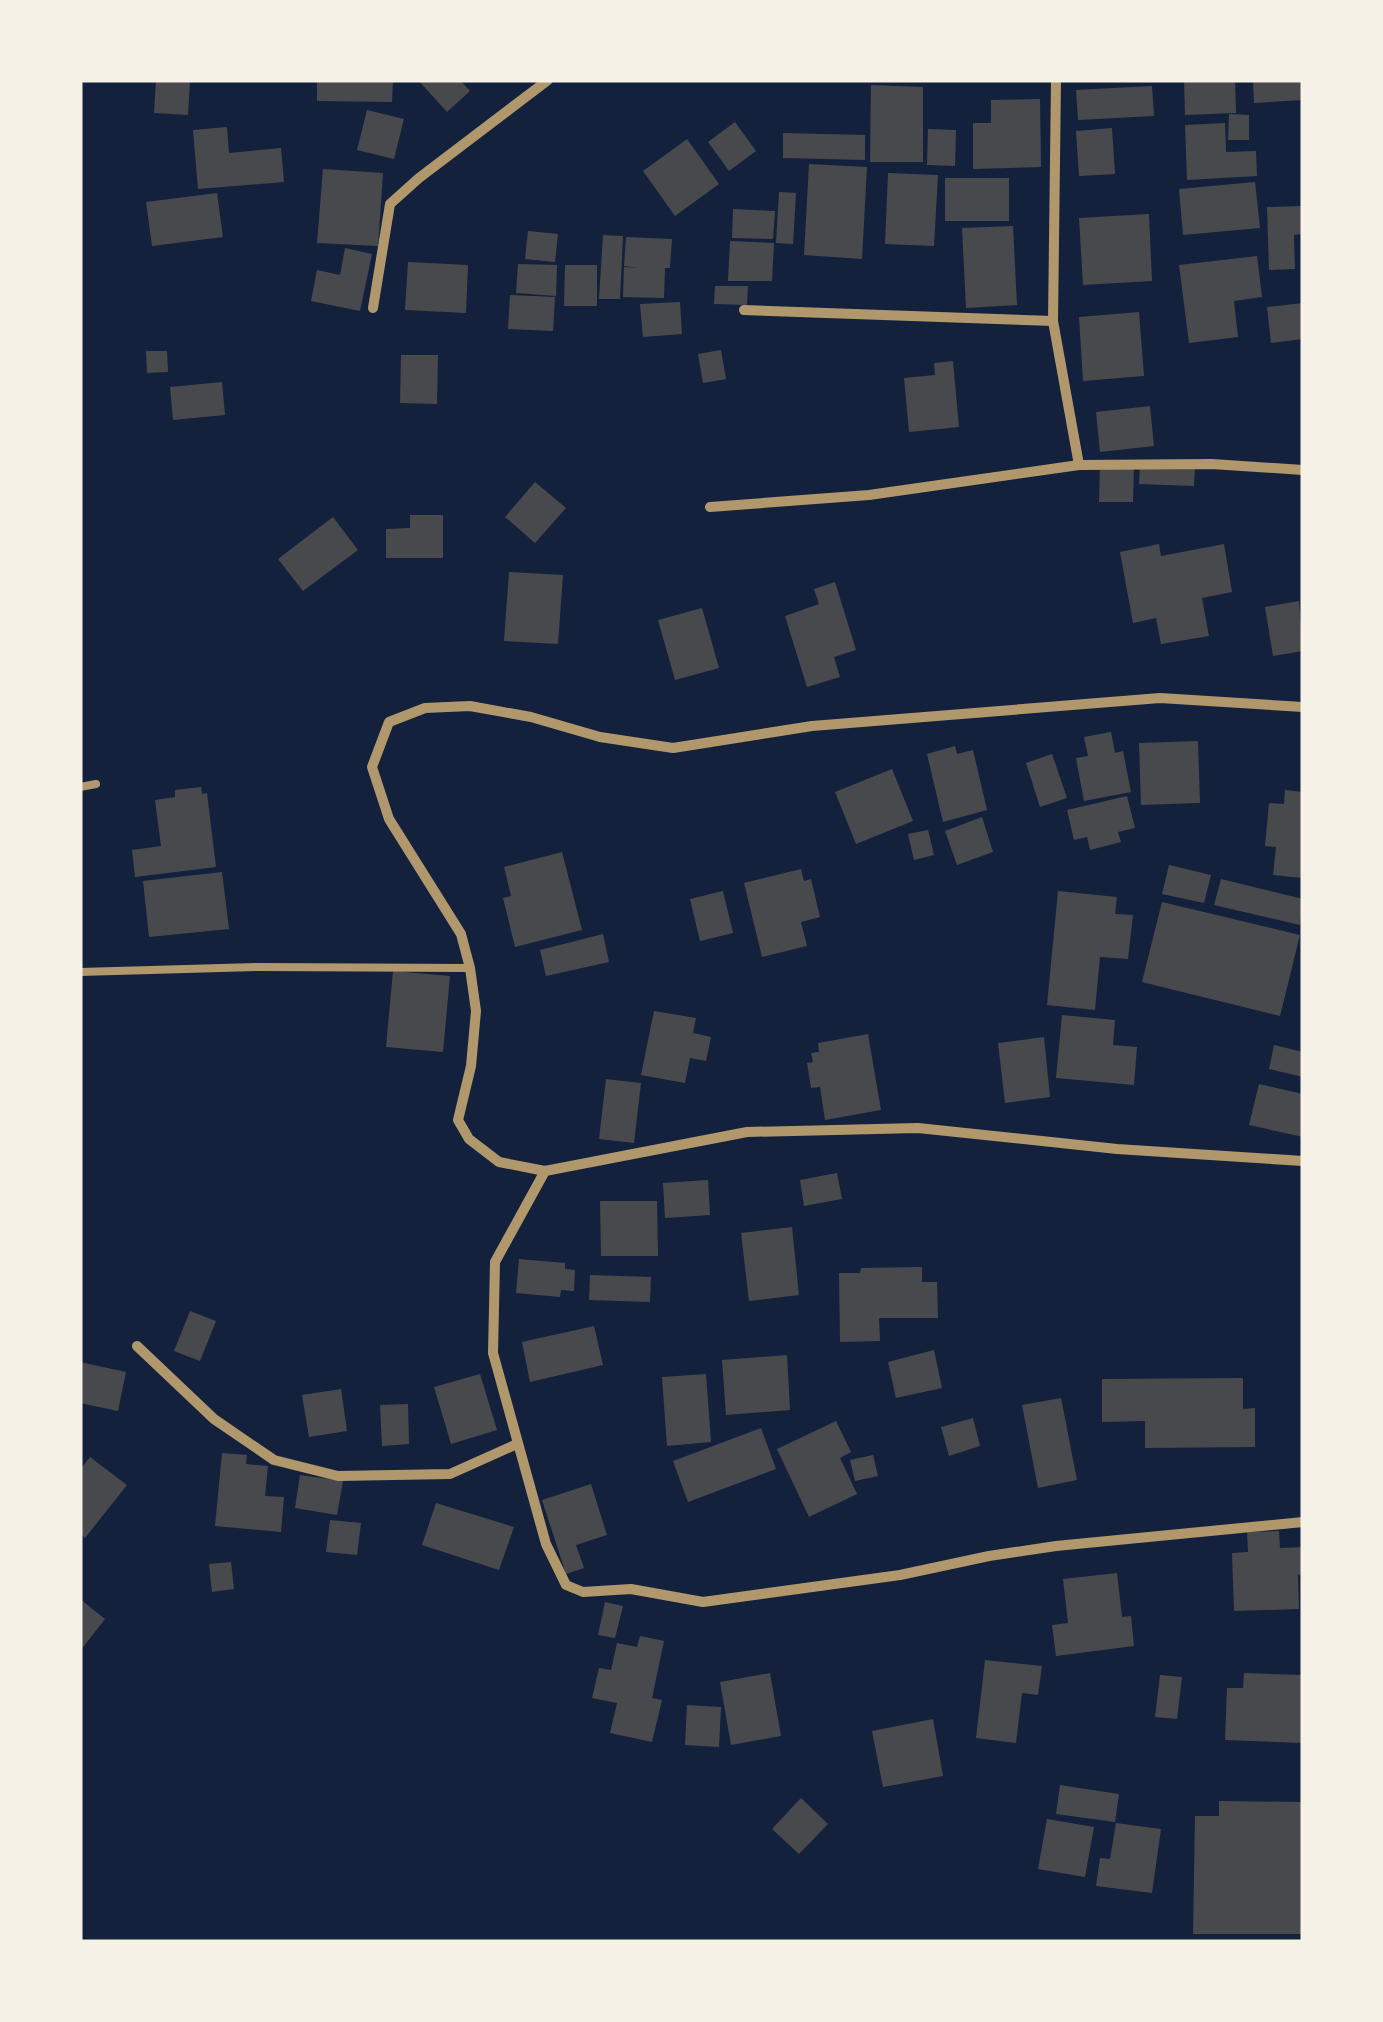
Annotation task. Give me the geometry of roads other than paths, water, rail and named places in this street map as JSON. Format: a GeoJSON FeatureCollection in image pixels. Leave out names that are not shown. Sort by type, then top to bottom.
{"type":"FeatureCollection","features":[{"type":"Feature","properties":{"kind":"street"},"geometry":{"type":"LineString","coordinates":[[373,308],[390,204],[548,80]]}},
{"type":"Feature","properties":{"kind":"street"},"geometry":{"type":"LineString","coordinates":[[1056,80],[1053,321],[1080,466]]}},
{"type":"Feature","properties":{"kind":"street"},"geometry":{"type":"LineString","coordinates":[[744,310],[1053,321]]}},
{"type":"Feature","properties":{"kind":"street"},"geometry":{"type":"LineString","coordinates":[[710,507],[869,495],[1080,466],[1212,464],[1303,470]]}},
{"type":"Feature","properties":{"kind":"street"},"geometry":{"type":"LineString","coordinates":[[1303,707],[1160,698],[812,726],[673,748],[600,737],[531,716],[470,706],[425,708],[389,722],[372,767],[389,819],[461,934],[476,1010],[471,1066],[458,1120],[468,1140],[499,1162],[544,1171],[747,1132],[918,1128],[1116,1149],[1303,1161]]}},
{"type":"Feature","properties":{"kind":"street"},"geometry":{"type":"LineString","coordinates":[[544,1171],[495,1262],[493,1352],[546,1544],[566,1585],[583,1592],[631,1589],[703,1602],[900,1575],[1056,1546],[1303,1522]]}},
{"type":"Feature","properties":{"kind":"street"},"geometry":{"type":"LineString","coordinates":[[137,1346],[214,1419],[274,1460],[338,1476],[450,1474],[518,1444]]}},
{"type":"Feature","properties":{"kind":"lane"},"geometry":{"type":"LineString","coordinates":[[80,786],[96,784]]}},
{"type":"Feature","properties":{"kind":"lane"},"geometry":{"type":"LineString","coordinates":[[80,972],[257,967],[470,968]]}}]}
